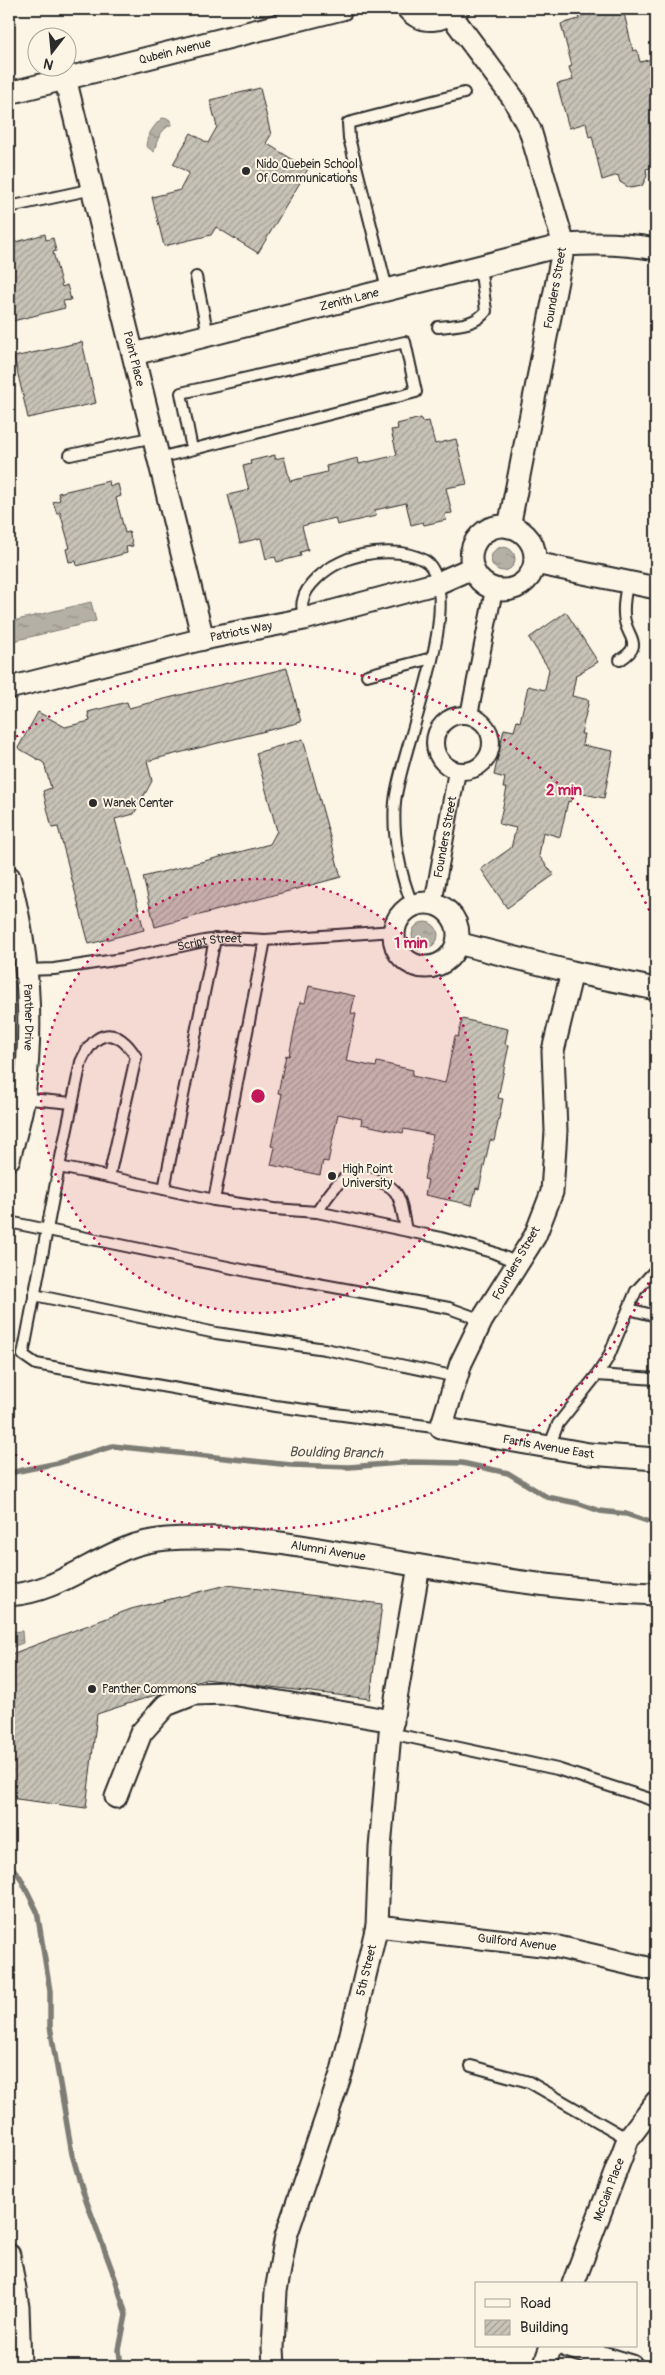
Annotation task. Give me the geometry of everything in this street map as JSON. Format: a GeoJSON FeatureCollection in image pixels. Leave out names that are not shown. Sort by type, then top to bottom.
{"type":"FeatureCollection","features":[{"type":"Feature","properties":{"kind":"street","name":"Qubein Avenue"},"geometry":{"type":"LineString","coordinates":[[78,75],[342,9]]}},
{"type":"Feature","properties":{"kind":"street"},"geometry":{"type":"LineString","coordinates":[[408,9],[420,18],[430,20],[454,12]]}},
{"type":"Feature","properties":{"kind":"street","name":"Founders Street"},"geometry":{"type":"LineString","coordinates":[[454,12],[513,98],[530,130],[564,245],[509,527]]}},
{"type":"Feature","properties":{"kind":"street","name":"Qubein Avenue"},"geometry":{"type":"LineString","coordinates":[[9,93],[65,78]]}},
{"type":"Feature","properties":{"kind":"street","name":"Point Place"},"geometry":{"type":"LineString","coordinates":[[65,78],[203,639]]}},
{"type":"Feature","properties":{"kind":"street","name":"Zenith Lane"},"geometry":{"type":"LineString","coordinates":[[134,354],[564,245],[604,242],[631,244],[656,249]]}},
{"type":"Feature","properties":{"kind":"street"},"geometry":{"type":"LineString","coordinates":[[498,526],[509,527],[526,536],[535,553],[535,563],[532,574],[520,585],[505,590],[494,590],[484,585],[477,577],[472,568],[471,551],[479,536],[487,530],[498,526]]}},
{"type":"Feature","properties":{"kind":"street"},"geometry":{"type":"LineString","coordinates":[[535,563],[656,588]]}},
{"type":"Feature","properties":{"kind":"street","name":"Patriots Way"},"geometry":{"type":"LineString","coordinates":[[9,688],[203,639],[304,619],[438,584],[472,568]]}},
{"type":"Feature","properties":{"kind":"street"},"geometry":{"type":"LineString","coordinates":[[469,715],[494,590]]}},
{"type":"Feature","properties":{"kind":"street"},"geometry":{"type":"LineString","coordinates":[[459,714],[469,715],[482,721],[488,729],[491,738],[491,748],[488,757],[477,768],[458,771],[448,767],[437,756],[434,746],[435,736],[439,727],[450,718],[459,714]]}},
{"type":"Feature","properties":{"kind":"street","name":"Founders Street"},"geometry":{"type":"LineString","coordinates":[[423,905],[458,771]]}},
{"type":"Feature","properties":{"kind":"street","name":"Panther Drive"},"geometry":{"type":"LineString","coordinates":[[9,877],[20,917],[30,1008],[9,1159]]}},
{"type":"Feature","properties":{"kind":"street"},"geometry":{"type":"LineString","coordinates":[[423,905],[442,908],[456,923],[458,933],[457,943],[446,960],[427,967],[417,966],[399,952],[395,942],[394,931],[397,921],[404,912],[423,905]]}},
{"type":"Feature","properties":{"kind":"street"},"geometry":{"type":"LineString","coordinates":[[457,943],[572,972],[656,988]]}},
{"type":"Feature","properties":{"kind":"street","name":"Founders Street"},"geometry":{"type":"LineString","coordinates":[[440,1428],[457,1377],[482,1320],[535,1236],[552,1192],[556,1131],[553,1051],[572,972]]}},
{"type":"Feature","properties":{"kind":"street","name":"Farris Avenue East"},"geometry":{"type":"LineString","coordinates":[[440,1428],[610,1457],[656,1459]]}},
{"type":"Feature","properties":{"kind":"street","name":"Alumni Avenue"},"geometry":{"type":"LineString","coordinates":[[9,1595],[43,1588],[128,1548],[160,1539],[205,1537],[308,1548],[593,1592],[656,1594]]}},
{"type":"Feature","properties":{"kind":"street","name":"5th Street"},"geometry":{"type":"LineString","coordinates":[[274,2366],[276,2291],[286,2236],[342,2070],[377,1926],[380,1848],[392,1727],[419,1566]]}},
{"type":"Feature","properties":{"kind":"street"},"geometry":{"type":"LineString","coordinates":[[116,1796],[141,1733],[166,1705],[194,1694],[226,1693],[392,1727]]}},
{"type":"Feature","properties":{"kind":"street","name":"Guilford Avenue"},"geometry":{"type":"LineString","coordinates":[[377,1926],[558,1947],[656,1970]]}},
{"type":"Feature","properties":{"kind":"street","name":"McCain Place"},"geometry":{"type":"LineString","coordinates":[[574,2282],[628,2139],[656,2102]]}},
{"type":"Feature","properties":{"kind":"street"},"geometry":{"type":"LineString","coordinates":[[9,2255],[18,2307],[20,2366]]}},
{"type":"Feature","properties":{"kind":"street"},"geometry":{"type":"LineString","coordinates":[[544,2366],[550,2348]]}},
{"type":"Feature","properties":{"kind":"street"},"geometry":{"type":"LineString","coordinates":[[573,2348],[632,2366]]}},
{"type":"Feature","properties":{"kind":"lane"},"geometry":{"type":"LineString","coordinates":[[387,289],[349,138],[348,124],[464,93]]}},
{"type":"Feature","properties":{"kind":"lane"},"geometry":{"type":"LineString","coordinates":[[9,207],[92,189]]}},
{"type":"Feature","properties":{"kind":"lane"},"geometry":{"type":"LineString","coordinates":[[438,327],[472,322],[481,318],[486,310],[480,266]]}},
{"type":"Feature","properties":{"kind":"lane"},"geometry":{"type":"LineString","coordinates":[[196,277],[208,335]]}},
{"type":"Feature","properties":{"kind":"lane"},"geometry":{"type":"LineString","coordinates":[[159,458],[192,450],[416,392],[405,342],[181,393],[192,450]]}},
{"type":"Feature","properties":{"kind":"lane"},"geometry":{"type":"LineString","coordinates":[[70,454],[154,437]]}},
{"type":"Feature","properties":{"kind":"lane"},"geometry":{"type":"LineString","coordinates":[[304,619],[302,600],[309,587],[330,568],[355,555],[385,552],[411,555],[428,564],[438,584],[440,611],[432,658],[396,802],[397,842],[404,885],[423,905]]}},
{"type":"Feature","properties":{"kind":"lane"},"geometry":{"type":"LineString","coordinates":[[620,660],[632,652],[635,644],[624,614],[627,582]]}},
{"type":"Feature","properties":{"kind":"lane"},"geometry":{"type":"LineString","coordinates":[[367,675],[432,658]]}},
{"type":"Feature","properties":{"kind":"lane","name":"Script Street"},"geometry":{"type":"LineString","coordinates":[[26,970],[54,969],[122,960],[214,939],[265,940],[394,931]]}},
{"type":"Feature","properties":{"kind":"lane"},"geometry":{"type":"LineString","coordinates":[[164,1189],[214,939]]}},
{"type":"Feature","properties":{"kind":"lane"},"geometry":{"type":"LineString","coordinates":[[214,1200],[265,940]]}},
{"type":"Feature","properties":{"kind":"lane"},"geometry":{"type":"LineString","coordinates":[[109,1177],[136,1057],[130,1047],[119,1038],[108,1035],[96,1038],[81,1062],[46,1231],[23,1355],[36,1364],[275,1406],[440,1428]]}},
{"type":"Feature","properties":{"kind":"lane"},"geometry":{"type":"LineString","coordinates":[[16,1098],[72,1103]]}},
{"type":"Feature","properties":{"kind":"lane"},"geometry":{"type":"LineString","coordinates":[[59,1167],[214,1200],[274,1209],[317,1212],[406,1230],[470,1245],[518,1263]]}},
{"type":"Feature","properties":{"kind":"lane"},"geometry":{"type":"LineString","coordinates":[[317,1212],[341,1181],[350,1176],[362,1176],[385,1182],[393,1188],[399,1198],[406,1230]]}},
{"type":"Feature","properties":{"kind":"lane"},"geometry":{"type":"LineString","coordinates":[[9,1222],[242,1270],[449,1308],[482,1320]]}},
{"type":"Feature","properties":{"kind":"lane"},"geometry":{"type":"LineString","coordinates":[[549,1447],[558,1424],[608,1358],[636,1291],[656,1269]]}},
{"type":"Feature","properties":{"kind":"lane"},"geometry":{"type":"LineString","coordinates":[[34,1295],[216,1333],[325,1349],[457,1377]]}},
{"type":"Feature","properties":{"kind":"lane"},"geometry":{"type":"LineString","coordinates":[[629,1309],[656,1316]]}},
{"type":"Feature","properties":{"kind":"lane"},"geometry":{"type":"LineString","coordinates":[[597,1375],[656,1379]]}},
{"type":"Feature","properties":{"kind":"lane"},"geometry":{"type":"LineString","coordinates":[[392,1727],[557,1769],[656,1801]]}},
{"type":"Feature","properties":{"kind":"lane"},"geometry":{"type":"LineString","coordinates":[[471,2066],[529,2082],[628,2139]]}},
{"type":"Feature","properties":{"kind":"water"},"geometry":{"type":"Polygon","coordinates":[[[162,118],[169,119],[172,124],[162,132],[154,152],[146,146],[151,130],[162,118]]]}},
{"type":"Feature","properties":{"kind":"water"},"geometry":{"type":"Polygon","coordinates":[[[498,547],[508,547],[515,554],[515,564],[508,571],[498,571],[491,564],[491,554],[498,547]]]}},
{"type":"Feature","properties":{"kind":"water"},"geometry":{"type":"Polygon","coordinates":[[[91,602],[96,621],[9,642],[9,622],[91,602]]]}},
{"type":"Feature","properties":{"kind":"water"},"geometry":{"type":"Polygon","coordinates":[[[425,922],[434,926],[438,935],[434,944],[425,948],[416,944],[412,935],[416,926],[425,922]]]}},
{"type":"Feature","properties":{"kind":"water"},"geometry":{"type":"Polygon","coordinates":[[[22,1631],[23,1643],[9,1648],[9,1632],[22,1631]]]}},
{"type":"Feature","properties":{"kind":"building"},"geometry":{"type":"Polygon","coordinates":[[[579,9],[606,9],[607,13],[623,9],[633,51],[637,50],[640,62],[656,58],[656,107],[651,109],[654,120],[650,121],[654,136],[656,136],[656,166],[646,169],[647,176],[642,186],[630,188],[620,182],[618,175],[602,180],[592,136],[589,137],[586,123],[569,128],[557,84],[573,80],[569,67],[572,66],[561,24],[579,19],[577,13],[579,9]]]}},
{"type":"Feature","properties":{"kind":"building","name":"Nido Quebein School Of Communications"},"geometry":{"type":"Polygon","coordinates":[[[260,88],[271,135],[266,143],[308,169],[258,253],[216,227],[211,235],[164,246],[152,197],[180,190],[189,173],[173,164],[191,133],[208,143],[217,127],[210,100],[260,88]]]}},
{"type":"Feature","properties":{"kind":"building"},"geometry":{"type":"Polygon","coordinates":[[[45,234],[46,240],[53,238],[56,251],[53,252],[62,287],[67,285],[71,300],[63,301],[65,308],[13,321],[12,315],[9,315],[9,244],[45,234]]]}},
{"type":"Feature","properties":{"kind":"building"},"geometry":{"type":"Polygon","coordinates":[[[82,342],[96,403],[28,418],[14,357],[82,342]]]}},
{"type":"Feature","properties":{"kind":"building"},"geometry":{"type":"Polygon","coordinates":[[[421,418],[422,422],[429,421],[435,444],[456,439],[467,484],[446,488],[452,513],[445,514],[446,520],[424,525],[423,522],[411,525],[406,503],[375,510],[376,516],[337,525],[335,518],[302,526],[308,550],[300,552],[301,556],[277,562],[275,557],[266,559],[261,538],[240,543],[228,495],[249,490],[243,466],[251,464],[250,461],[275,455],[275,459],[284,457],[290,481],[327,472],[326,466],[358,458],[359,464],[397,455],[391,430],[398,429],[397,424],[421,418]]]}},
{"type":"Feature","properties":{"kind":"building"},"geometry":{"type":"Polygon","coordinates":[[[109,481],[110,486],[118,484],[121,496],[116,498],[125,533],[129,532],[133,546],[126,547],[127,553],[77,566],[76,561],[69,562],[66,549],[70,548],[60,512],[57,514],[53,502],[60,500],[58,493],[109,481]]]}},
{"type":"Feature","properties":{"kind":"building"},"geometry":{"type":"Polygon","coordinates":[[[566,612],[598,662],[576,675],[572,696],[589,700],[581,734],[584,734],[582,745],[613,751],[604,798],[573,792],[570,802],[568,801],[560,837],[543,832],[539,856],[554,875],[507,908],[481,869],[511,848],[516,828],[499,824],[507,788],[503,788],[505,778],[494,775],[504,729],[514,731],[517,721],[520,722],[528,686],[545,690],[549,669],[529,638],[566,612]]]}},
{"type":"Feature","properties":{"kind":"building","name":"Wanek Center"},"geometry":{"type":"Polygon","coordinates":[[[287,668],[301,722],[147,761],[152,781],[134,814],[115,819],[144,930],[89,944],[58,827],[52,828],[43,791],[51,788],[44,763],[18,748],[38,712],[65,727],[90,721],[88,712],[127,702],[129,708],[287,668]]]}},
{"type":"Feature","properties":{"kind":"building"},"geometry":{"type":"Polygon","coordinates":[[[303,739],[341,877],[155,927],[143,877],[270,844],[277,831],[256,753],[303,739]]]}},
{"type":"Feature","properties":{"kind":"building"},"geometry":{"type":"Polygon","coordinates":[[[309,986],[355,996],[351,1013],[356,1014],[346,1061],[376,1067],[377,1062],[413,1070],[412,1076],[445,1083],[455,1036],[458,1037],[462,1019],[508,1029],[505,1044],[509,1045],[498,1098],[503,1099],[494,1141],[490,1140],[479,1189],[476,1188],[472,1205],[425,1195],[428,1180],[424,1179],[433,1135],[404,1129],[403,1133],[361,1124],[362,1119],[338,1114],[328,1162],[323,1161],[320,1175],[271,1165],[275,1147],[271,1146],[282,1094],[278,1093],[286,1055],[289,1056],[300,1002],[305,1003],[309,986]]]}},
{"type":"Feature","properties":{"kind":"building","name":"Panther Commons"},"geometry":{"type":"Polygon","coordinates":[[[227,1585],[382,1604],[370,1699],[204,1679],[97,1714],[86,1808],[9,1798],[9,1655],[131,1609],[227,1585]]]}},
{"type":"Feature","properties":{"kind":"waterway","name":"Boulding Branch"},"geometry":{"type":"LineString","coordinates":[[9,1473],[58,1463],[113,1446],[291,1465],[349,1467],[412,1462],[462,1463],[508,1473],[547,1497],[577,1503],[600,1511],[626,1514],[656,1524]]}},
{"type":"Feature","properties":{"kind":"waterway"},"geometry":{"type":"LineString","coordinates":[[9,1864],[20,1877],[37,1911],[50,1991],[50,2026],[72,2154],[82,2189],[116,2281],[126,2315],[119,2350],[121,2366]]}},
{"type":"Feature","properties":{"kind":"place","name":"Nido Quebein School Of Communications"},"geometry":{"type":"Point","coordinates":[246,171]}},
{"type":"Feature","properties":{"kind":"place","name":"Wanek Center"},"geometry":{"type":"Point","coordinates":[93,803]}},
{"type":"Feature","properties":{"kind":"place","name":"High Point University"},"geometry":{"type":"Point","coordinates":[332,1176]}},
{"type":"Feature","properties":{"kind":"place","name":"Panther Commons"},"geometry":{"type":"Point","coordinates":[92,1689]}}]}
